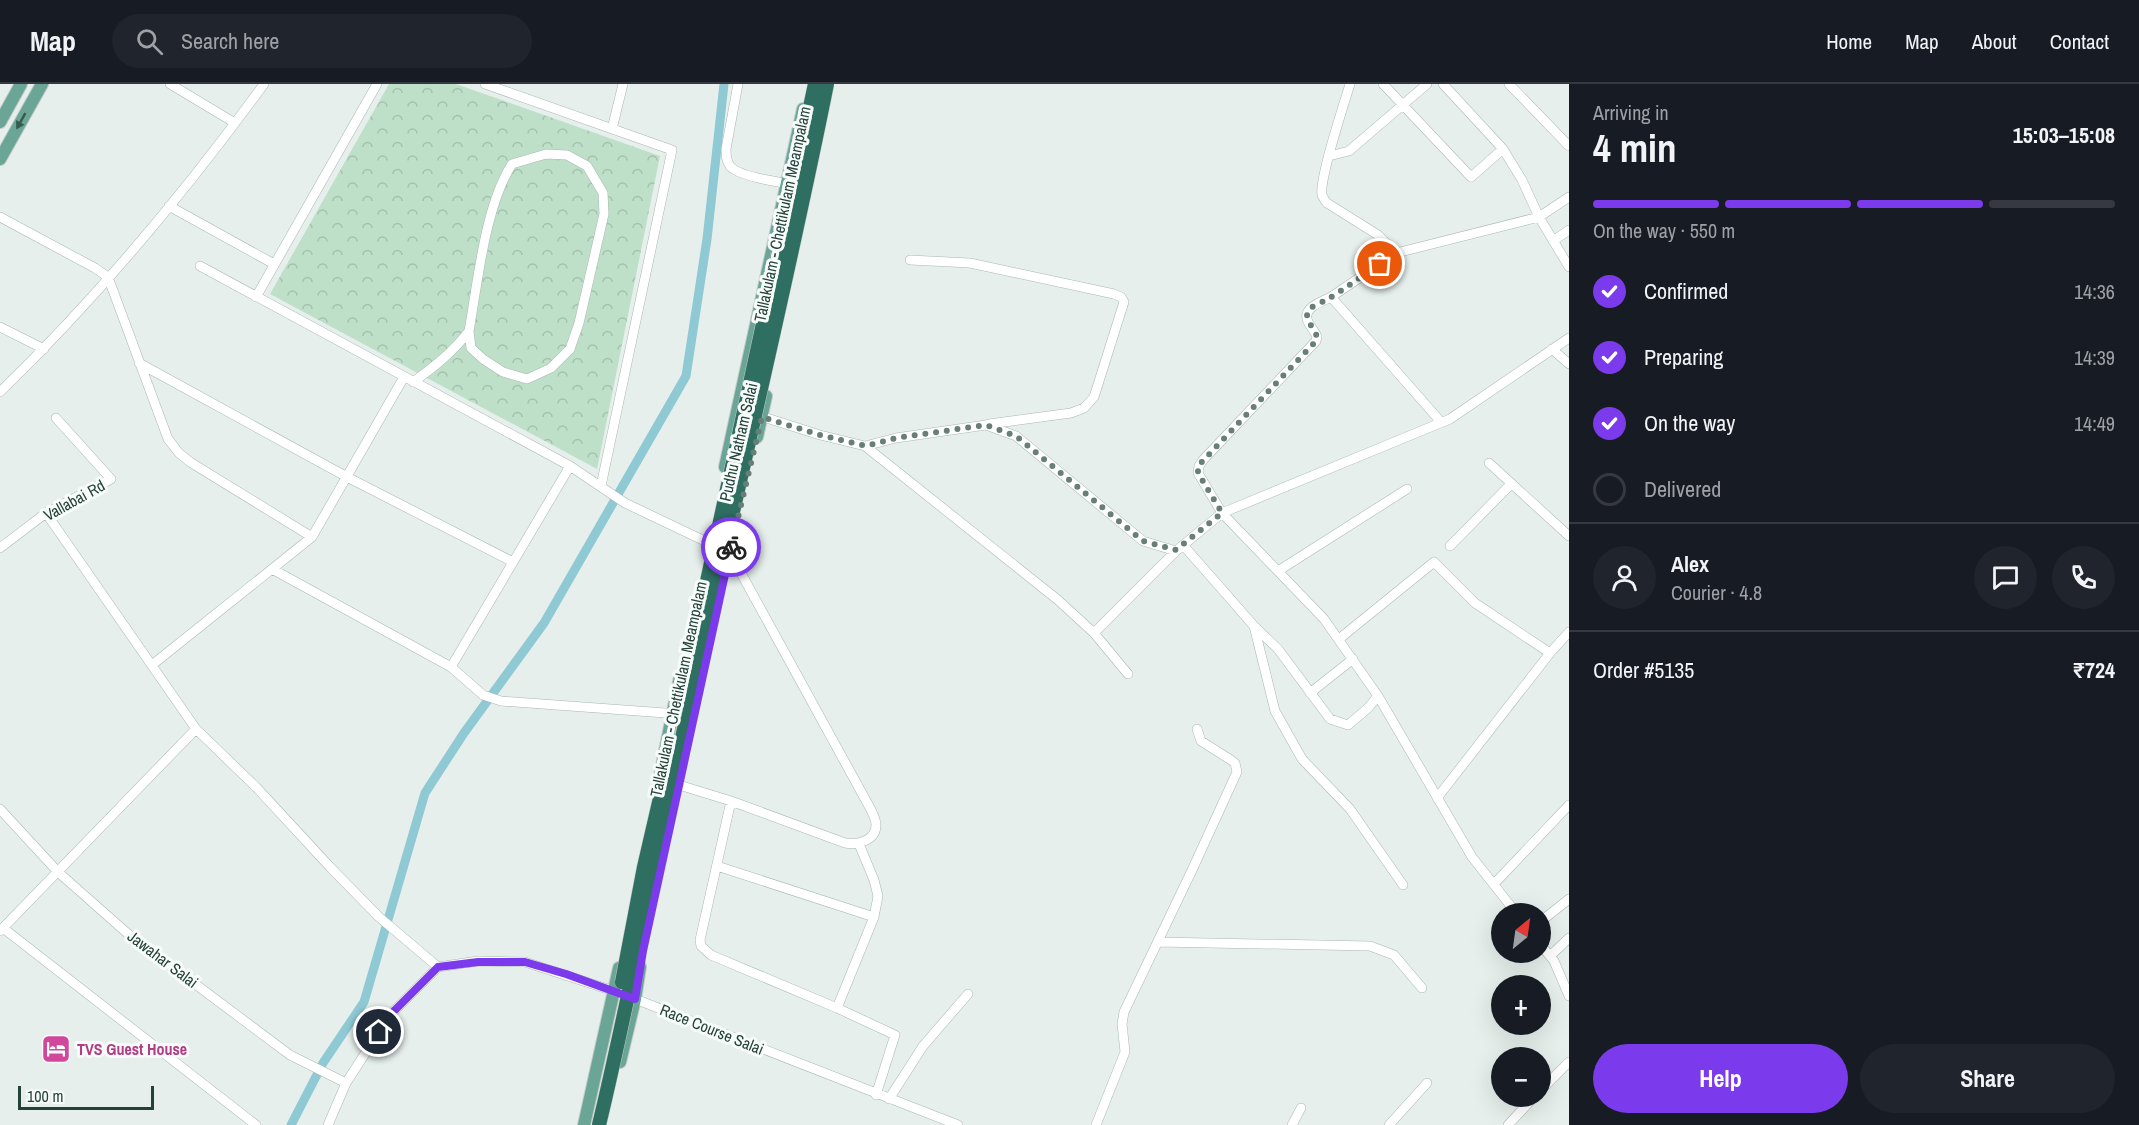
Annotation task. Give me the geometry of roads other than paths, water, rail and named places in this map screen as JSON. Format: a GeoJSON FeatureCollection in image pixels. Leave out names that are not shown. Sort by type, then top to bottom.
{"type":"FeatureCollection","features":[{"type":"Feature","properties":{"kind":"highway","name":"Tallakulam - Chettikulam Meampalam"},"geometry":{"type":"LineString","coordinates":[[590,1125],[815,84]]}},
{"type":"Feature","properties":{"kind":"highway","name":"Tallakulam - Chettikulam Meampalam"},"geometry":{"type":"LineString","coordinates":[[599,1125],[645,923],[688,712],[807,186],[827,84]]}},
{"type":"Feature","properties":{"kind":"main road"},"geometry":{"type":"LineString","coordinates":[[0,122],[21,84]]}},
{"type":"Feature","properties":{"kind":"main road"},"geometry":{"type":"LineString","coordinates":[[0,159],[42,84]]}},
{"type":"Feature","properties":{"kind":"main road","name":"Pudhu Natham Salai"},"geometry":{"type":"LineString","coordinates":[[584,1125],[808,84]]}},
{"type":"Feature","properties":{"kind":"main road","name":"Pudhu Natham Salai"},"geometry":{"type":"LineString","coordinates":[[606,1125],[635,999],[643,951],[693,717],[762,417],[834,84]]}},
{"type":"Feature","properties":{"kind":"street"},"geometry":{"type":"LineString","coordinates":[[170,84],[235,123]]}},
{"type":"Feature","properties":{"kind":"street"},"geometry":{"type":"LineString","coordinates":[[0,392],[44,349],[108,278],[169,206],[264,84]]}},
{"type":"Feature","properties":{"kind":"street"},"geometry":{"type":"LineString","coordinates":[[256,297],[377,84]]}},
{"type":"Feature","properties":{"kind":"street"},"geometry":{"type":"LineString","coordinates":[[484,84],[672,150],[601,486]]}},
{"type":"Feature","properties":{"kind":"street"},"geometry":{"type":"LineString","coordinates":[[612,129],[623,84]]}},
{"type":"Feature","properties":{"kind":"street"},"geometry":{"type":"LineString","coordinates":[[738,84],[726,149],[731,167],[739,172],[812,188]]}},
{"type":"Feature","properties":{"kind":"street"},"geometry":{"type":"LineString","coordinates":[[1350,84],[1329,156],[1322,196],[1326,203],[1378,235],[1396,253]]}},
{"type":"Feature","properties":{"kind":"street"},"geometry":{"type":"LineString","coordinates":[[1383,84],[1471,177],[1503,148]]}},
{"type":"Feature","properties":{"kind":"street"},"geometry":{"type":"LineString","coordinates":[[1329,156],[1349,151],[1427,84]]}},
{"type":"Feature","properties":{"kind":"street"},"geometry":{"type":"LineString","coordinates":[[1443,84],[1503,148],[1522,180],[1539,218],[1569,267]]}},
{"type":"Feature","properties":{"kind":"street"},"geometry":{"type":"LineString","coordinates":[[1509,84],[1569,146]]}},
{"type":"Feature","properties":{"kind":"street"},"geometry":{"type":"LineString","coordinates":[[413,382],[438,364],[469,331],[491,213],[502,180],[512,164],[546,154],[567,155],[587,166],[603,193],[604,214],[579,323],[570,349],[551,368],[527,378],[503,372],[483,359],[471,348],[469,331]]}},
{"type":"Feature","properties":{"kind":"street"},"geometry":{"type":"LineString","coordinates":[[1509,903],[1472,856],[1378,696],[1339,639],[1324,619],[1222,513],[1198,473],[1198,466],[1316,341],[1316,333],[1307,320],[1310,308],[1332,297],[1396,253],[1539,218],[1569,197]]}},
{"type":"Feature","properties":{"kind":"street"},"geometry":{"type":"LineString","coordinates":[[169,206],[274,264]]}},
{"type":"Feature","properties":{"kind":"street"},"geometry":{"type":"LineString","coordinates":[[0,216],[95,268],[108,278],[168,439],[179,453],[312,537]]}},
{"type":"Feature","properties":{"kind":"street"},"geometry":{"type":"LineString","coordinates":[[1553,241],[1569,230]]}},
{"type":"Feature","properties":{"kind":"street"},"geometry":{"type":"LineString","coordinates":[[866,446],[896,438],[1071,413],[1084,408],[1094,397],[1124,302],[1121,297],[1114,294],[969,263],[910,260]]}},
{"type":"Feature","properties":{"kind":"street"},"geometry":{"type":"LineString","coordinates":[[200,266],[570,466],[625,503],[730,553],[876,822],[873,834],[859,844],[845,843],[731,801],[679,785]]}},
{"type":"Feature","properties":{"kind":"street"},"geometry":{"type":"LineString","coordinates":[[1332,297],[1441,422]]}},
{"type":"Feature","properties":{"kind":"street"},"geometry":{"type":"LineString","coordinates":[[0,327],[44,349]]}},
{"type":"Feature","properties":{"kind":"street"},"geometry":{"type":"LineString","coordinates":[[1094,633],[1179,548],[1222,513],[1450,419],[1569,338]]}},
{"type":"Feature","properties":{"kind":"street"},"geometry":{"type":"LineString","coordinates":[[1552,349],[1569,364]]}},
{"type":"Feature","properties":{"kind":"street"},"geometry":{"type":"LineString","coordinates":[[139,363],[346,477],[513,562]]}},
{"type":"Feature","properties":{"kind":"street"},"geometry":{"type":"LineString","coordinates":[[152,665],[312,537],[404,377]]}},
{"type":"Feature","properties":{"kind":"street"},"geometry":{"type":"LineString","coordinates":[[737,410],[866,446],[1058,600],[1094,633],[1128,674]]}},
{"type":"Feature","properties":{"kind":"street","name":"Vallabai Rd"},"geometry":{"type":"LineString","coordinates":[[0,548],[46,513],[111,479],[56,418]]}},
{"type":"Feature","properties":{"kind":"street"},"geometry":{"type":"LineString","coordinates":[[986,425],[1016,436],[1143,541],[1179,548],[1278,649],[1330,719],[1348,725],[1378,696]]}},
{"type":"Feature","properties":{"kind":"street"},"geometry":{"type":"LineString","coordinates":[[1489,463],[1569,536]]}},
{"type":"Feature","properties":{"kind":"street"},"geometry":{"type":"LineString","coordinates":[[451,667],[570,466]]}},
{"type":"Feature","properties":{"kind":"street"},"geometry":{"type":"LineString","coordinates":[[1450,546],[1511,484]]}},
{"type":"Feature","properties":{"kind":"street"},"geometry":{"type":"LineString","coordinates":[[1278,571],[1407,489]]}},
{"type":"Feature","properties":{"kind":"street"},"geometry":{"type":"LineString","coordinates":[[46,513],[195,729],[257,788],[389,927],[438,967],[390,1015],[346,1083],[328,1125]]}},
{"type":"Feature","properties":{"kind":"street"},"geometry":{"type":"LineString","coordinates":[[1339,639],[1434,562],[1475,603],[1550,653]]}},
{"type":"Feature","properties":{"kind":"street"},"geometry":{"type":"LineString","coordinates":[[272,569],[451,667],[484,695],[501,701],[672,713],[693,717]]}},
{"type":"Feature","properties":{"kind":"street"},"geometry":{"type":"LineString","coordinates":[[1254,626],[1275,711],[1302,759],[1350,809],[1403,885]]}},
{"type":"Feature","properties":{"kind":"street"},"geometry":{"type":"LineString","coordinates":[[1437,798],[1550,653],[1569,632]]}},
{"type":"Feature","properties":{"kind":"street"},"geometry":{"type":"LineString","coordinates":[[1310,693],[1353,659]]}},
{"type":"Feature","properties":{"kind":"street"},"geometry":{"type":"LineString","coordinates":[[195,729],[1,930],[256,1125]]}},
{"type":"Feature","properties":{"kind":"street"},"geometry":{"type":"LineString","coordinates":[[1096,1125],[1125,1052],[1122,1024],[1124,1012],[1237,772],[1235,763],[1201,741],[1197,729]]}},
{"type":"Feature","properties":{"kind":"street"},"geometry":{"type":"LineString","coordinates":[[731,801],[700,940],[701,946],[705,951],[895,1035],[876,1095]]}},
{"type":"Feature","properties":{"kind":"street"},"geometry":{"type":"LineString","coordinates":[[1494,884],[1569,805]]}},
{"type":"Feature","properties":{"kind":"street","name":"Jawahar Salai"},"geometry":{"type":"LineString","coordinates":[[0,809],[58,872],[127,933],[290,1055],[346,1083]]}},
{"type":"Feature","properties":{"kind":"street"},"geometry":{"type":"LineString","coordinates":[[837,1008],[874,917],[878,896],[859,844]]}},
{"type":"Feature","properties":{"kind":"street"},"geometry":{"type":"LineString","coordinates":[[717,866],[874,917]]}},
{"type":"Feature","properties":{"kind":"street"},"geometry":{"type":"LineString","coordinates":[[1551,913],[1569,899]]}},
{"type":"Feature","properties":{"kind":"street"},"geometry":{"type":"LineString","coordinates":[[1551,955],[1569,938]]}},
{"type":"Feature","properties":{"kind":"street"},"geometry":{"type":"LineString","coordinates":[[1158,942],[1370,946],[1394,955],[1422,988]]}},
{"type":"Feature","properties":{"kind":"street"},"geometry":{"type":"LineString","coordinates":[[1551,958],[1568,989]]}},
{"type":"Feature","properties":{"kind":"street","name":"Race Course Salai"},"geometry":{"type":"LineString","coordinates":[[438,967],[478,962],[525,962],[614,991],[876,1095],[958,1125]]}},
{"type":"Feature","properties":{"kind":"street"},"geometry":{"type":"LineString","coordinates":[[889,1099],[923,1046],[968,994]]}},
{"type":"Feature","properties":{"kind":"street"},"geometry":{"type":"LineString","coordinates":[[1551,1080],[1569,1062]]}},
{"type":"Feature","properties":{"kind":"street"},"geometry":{"type":"LineString","coordinates":[[1389,1125],[1427,1083]]}},
{"type":"Feature","properties":{"kind":"street"},"geometry":{"type":"LineString","coordinates":[[1508,1125],[1525,1107]]}},
{"type":"Feature","properties":{"kind":"street"},"geometry":{"type":"LineString","coordinates":[[1292,1125],[1301,1108]]}},
{"type":"Feature","properties":{"kind":"waterway"},"geometry":{"type":"LineString","coordinates":[[291,1125],[323,1063],[364,1002],[425,793],[464,733],[544,623],[686,376],[707,239],[724,84]]}},
{"type":"Feature","properties":{"kind":"place","name":"TVS Guest House"},"geometry":{"type":"Point","coordinates":[56,1049]}}]}
